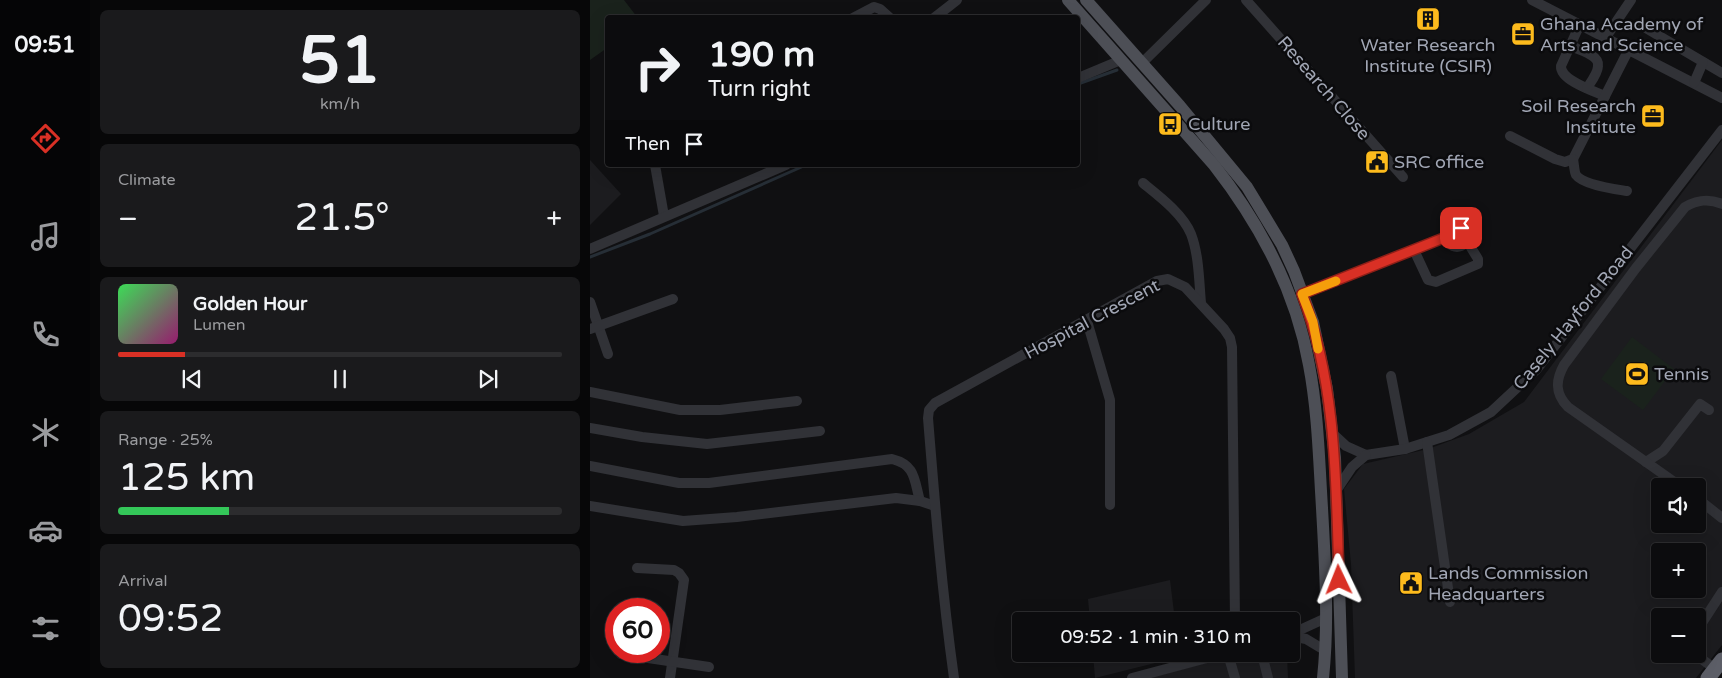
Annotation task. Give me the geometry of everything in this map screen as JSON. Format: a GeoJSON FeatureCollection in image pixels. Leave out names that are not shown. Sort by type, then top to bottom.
{"type":"FeatureCollection","features":[{"type":"Feature","properties":{"kind":"main road"},"geometry":{"type":"LineString","coordinates":[[1068,0],[1237,194],[1265,241],[1290,297],[1309,364],[1317,430],[1324,545],[1326,618],[1324,678]]}},
{"type":"Feature","properties":{"kind":"main road"},"geometry":{"type":"LineString","coordinates":[[1086,0],[1224,157],[1247,187],[1282,245],[1313,322],[1327,389],[1335,458],[1342,678]]}},
{"type":"Feature","properties":{"kind":"street"},"geometry":{"type":"LineString","coordinates":[[938,15],[957,0]]}},
{"type":"Feature","properties":{"kind":"street"},"geometry":{"type":"LineString","coordinates":[[1142,62],[1206,0]]}},
{"type":"Feature","properties":{"kind":"street","name":"Research Close"},"geometry":{"type":"LineString","coordinates":[[1246,0],[1403,177]]}},
{"type":"Feature","properties":{"kind":"street"},"geometry":{"type":"LineString","coordinates":[[1532,0],[1722,98]]}},
{"type":"Feature","properties":{"kind":"street"},"geometry":{"type":"LineString","coordinates":[[1606,37],[1631,0]]}},
{"type":"Feature","properties":{"kind":"street"},"geometry":{"type":"LineString","coordinates":[[859,15],[874,7],[880,9],[887,15]]}},
{"type":"Feature","properties":{"kind":"street"},"geometry":{"type":"LineString","coordinates":[[1580,24],[1561,66],[1561,71],[1566,77],[1605,96]]}},
{"type":"Feature","properties":{"kind":"street"},"geometry":{"type":"LineString","coordinates":[[1639,24],[1722,73]]}},
{"type":"Feature","properties":{"kind":"street"},"geometry":{"type":"LineString","coordinates":[[1570,46],[1593,56],[1598,61],[1598,67],[1587,88]]}},
{"type":"Feature","properties":{"kind":"street"},"geometry":{"type":"LineString","coordinates":[[1627,191],[1604,187],[1582,180],[1576,175],[1573,159],[1629,49]]}},
{"type":"Feature","properties":{"kind":"street"},"geometry":{"type":"LineString","coordinates":[[1080,77],[1121,60]]}},
{"type":"Feature","properties":{"kind":"street"},"geometry":{"type":"LineString","coordinates":[[1694,83],[1703,62]]}},
{"type":"Feature","properties":{"kind":"street","name":"Casely Hayford Road"},"geometry":{"type":"LineString","coordinates":[[1366,455],[1405,449],[1449,435],[1492,412],[1537,368],[1722,130]]}},
{"type":"Feature","properties":{"kind":"street"},"geometry":{"type":"LineString","coordinates":[[1510,136],[1555,159],[1565,162],[1573,159]]}},
{"type":"Feature","properties":{"kind":"street"},"geometry":{"type":"LineString","coordinates":[[656,167],[664,216]]}},
{"type":"Feature","properties":{"kind":"street"},"geometry":{"type":"LineString","coordinates":[[590,249],[781,167]]}},
{"type":"Feature","properties":{"kind":"street"},"geometry":{"type":"LineString","coordinates":[[1143,183],[1173,208],[1191,233],[1201,304]]}},
{"type":"Feature","properties":{"kind":"street"},"geometry":{"type":"LineString","coordinates":[[1669,478],[1591,425],[1563,402],[1557,388],[1559,373],[1631,275],[1685,208],[1694,202],[1706,200],[1722,204]]}},
{"type":"Feature","properties":{"kind":"street"},"geometry":{"type":"LineString","coordinates":[[1302,294],[1446,237],[1451,229],[1457,227],[1466,233],[1467,241],[1478,259],[1478,264],[1436,282],[1428,280],[1414,250]]}},
{"type":"Feature","properties":{"kind":"street"},"geometry":{"type":"LineString","coordinates":[[1446,237],[1448,243],[1454,248],[1462,247],[1467,241]]}},
{"type":"Feature","properties":{"kind":"street","name":"Hospital Crescent"},"geometry":{"type":"LineString","coordinates":[[954,678],[936,506],[928,418],[929,410],[935,403],[1157,281],[1168,279],[1185,286],[1230,338],[1232,347],[1235,612]]}},
{"type":"Feature","properties":{"kind":"street"},"geometry":{"type":"LineString","coordinates":[[594,328],[674,299]]}},
{"type":"Feature","properties":{"kind":"street"},"geometry":{"type":"LineString","coordinates":[[590,302],[594,328],[608,354]]}},
{"type":"Feature","properties":{"kind":"street"},"geometry":{"type":"LineString","coordinates":[[1087,320],[1110,400],[1110,505]]}},
{"type":"Feature","properties":{"kind":"street"},"geometry":{"type":"LineString","coordinates":[[1390,376],[1405,449]]}},
{"type":"Feature","properties":{"kind":"street"},"geometry":{"type":"LineString","coordinates":[[590,392],[680,410],[720,410],[797,401]]}},
{"type":"Feature","properties":{"kind":"street"},"geometry":{"type":"LineString","coordinates":[[1646,462],[1662,451],[1700,404],[1709,410]]}},
{"type":"Feature","properties":{"kind":"street"},"geometry":{"type":"LineString","coordinates":[[590,428],[642,437],[707,444],[820,431]]}},
{"type":"Feature","properties":{"kind":"street"},"geometry":{"type":"LineString","coordinates":[[1332,433],[1346,446],[1366,455],[1352,467],[1336,492]]}},
{"type":"Feature","properties":{"kind":"street"},"geometry":{"type":"LineString","coordinates":[[1427,442],[1450,602]]}},
{"type":"Feature","properties":{"kind":"street"},"geometry":{"type":"LineString","coordinates":[[590,466],[679,483],[718,482],[892,459],[902,462],[912,471],[920,501]]}},
{"type":"Feature","properties":{"kind":"street"},"geometry":{"type":"LineString","coordinates":[[590,506],[684,521],[737,517],[896,498],[920,501],[936,506]]}},
{"type":"Feature","properties":{"kind":"street"},"geometry":{"type":"LineString","coordinates":[[1706,505],[1722,518]]}},
{"type":"Feature","properties":{"kind":"street"},"geometry":{"type":"LineString","coordinates":[[637,568],[674,570],[684,580],[670,678]]}},
{"type":"Feature","properties":{"kind":"street"},"geometry":{"type":"LineString","coordinates":[[1706,617],[1722,592]]}},
{"type":"Feature","properties":{"kind":"street"},"geometry":{"type":"LineString","coordinates":[[1300,631],[1326,618]]}},
{"type":"Feature","properties":{"kind":"street"},"geometry":{"type":"LineString","coordinates":[[1300,637],[1326,651]]}},
{"type":"Feature","properties":{"kind":"street"},"geometry":{"type":"LineString","coordinates":[[670,662],[709,667]]}},
{"type":"Feature","properties":{"kind":"street"},"geometry":{"type":"LineString","coordinates":[[1132,678],[1192,662]]}},
{"type":"Feature","properties":{"kind":"street"},"geometry":{"type":"LineString","coordinates":[[1230,662],[1235,678]]}},
{"type":"Feature","properties":{"kind":"street"},"geometry":{"type":"LineString","coordinates":[[1264,662],[1268,678]]}},
{"type":"Feature","properties":{"kind":"shaded area"},"geometry":{"type":"Polygon","coordinates":[[[590,0],[624,0],[635,15],[605,15],[605,49],[590,60],[590,0]]]}},
{"type":"Feature","properties":{"kind":"shaded area"},"geometry":{"type":"Polygon","coordinates":[[[1722,140],[1722,645],[1696,678],[1355,678],[1351,564],[1344,489],[1363,464],[1428,449],[1469,434],[1524,402],[1722,140]]]}},
{"type":"Feature","properties":{"kind":"shaded area"},"geometry":{"type":"Polygon","coordinates":[[[590,160],[621,194],[590,225],[590,160]]]}},
{"type":"Feature","properties":{"kind":"shaded area","name":"Tennis"},"geometry":{"type":"Polygon","coordinates":[[[1632,337],[1674,369],[1643,410],[1601,379],[1632,337]]]}},
{"type":"Feature","properties":{"kind":"shaded area"},"geometry":{"type":"Polygon","coordinates":[[[1170,580],[1174,612],[1089,612],[1088,599],[1170,580]]]}},
{"type":"Feature","properties":{"kind":"shaded area"},"geometry":{"type":"Polygon","coordinates":[[[1094,662],[1159,662],[1095,678],[1094,662]]]}},
{"type":"Feature","properties":{"kind":"shaded area"},"geometry":{"type":"Polygon","coordinates":[[[1210,662],[1287,662],[1288,678],[1149,678],[1210,662]]]}},
{"type":"Feature","properties":{"kind":"waterway"},"geometry":{"type":"LineString","coordinates":[[1080,83],[1117,70]]}},
{"type":"Feature","properties":{"kind":"waterway"},"geometry":{"type":"LineString","coordinates":[[590,257],[650,234],[801,167]]}},
{"type":"Feature","properties":{"kind":"slow traffic"},"geometry":{"type":"LineString","coordinates":[[1318,349],[1313,322],[1302,294],[1336,281]]}},
{"type":"Feature","properties":{"kind":"place","name":"Water Research Institute (CSIR)"},"geometry":{"type":"Point","coordinates":[1428,19]}},
{"type":"Feature","properties":{"kind":"place","name":"Ghana Academy of Arts and Science"},"geometry":{"type":"Point","coordinates":[1523,34]}},
{"type":"Feature","properties":{"kind":"place","name":"Soil Research Institute"},"geometry":{"type":"Point","coordinates":[1653,116]}},
{"type":"Feature","properties":{"kind":"place","name":"Culture"},"geometry":{"type":"Point","coordinates":[1170,124]}},
{"type":"Feature","properties":{"kind":"place","name":"SRC office"},"geometry":{"type":"Point","coordinates":[1377,162]}},
{"type":"Feature","properties":{"kind":"place","name":"Tennis"},"geometry":{"type":"Point","coordinates":[1637,374]}},
{"type":"Feature","properties":{"kind":"place","name":"Lands Commission Headquarters"},"geometry":{"type":"Point","coordinates":[1411,583]}},
{"type":"Feature","properties":{"kind":"route"},"geometry":{"type":"LineString","coordinates":[[1339,580],[1335,458],[1327,389],[1313,322],[1302,294],[1446,237],[1448,231],[1454,227],[1461,228]]}}]}
